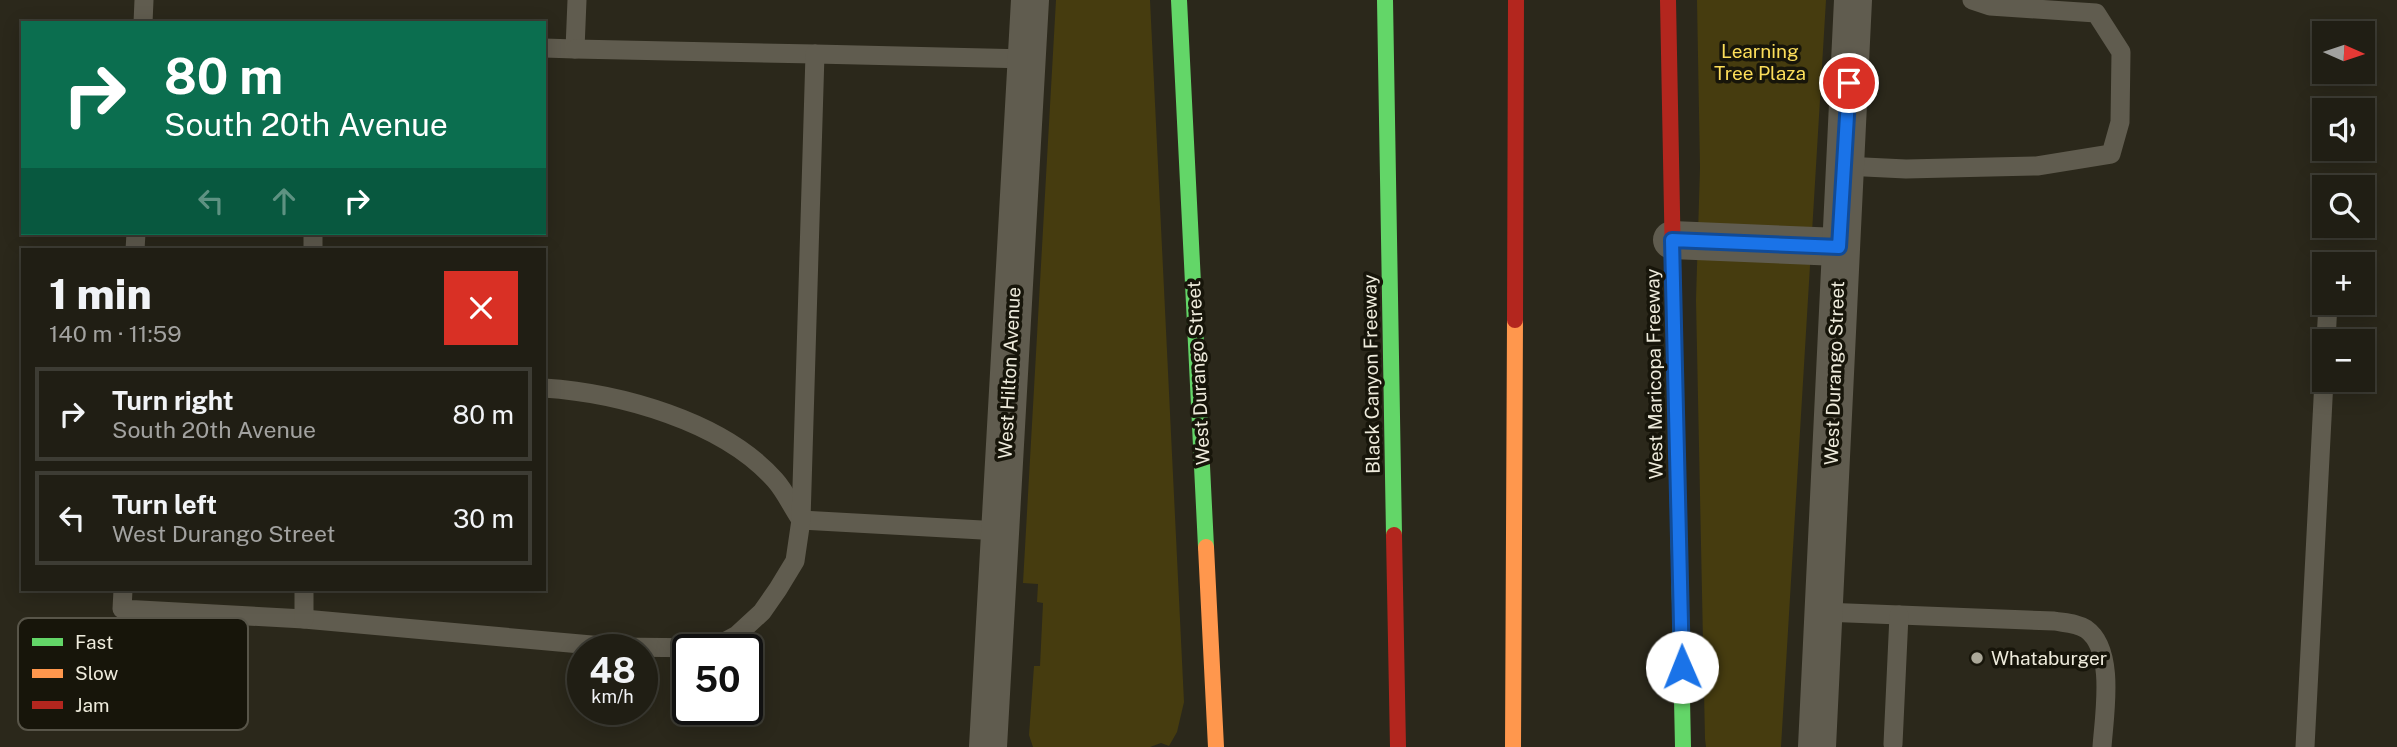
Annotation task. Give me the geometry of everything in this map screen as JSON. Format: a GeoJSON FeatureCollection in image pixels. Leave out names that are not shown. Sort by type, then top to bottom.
{"type":"FeatureCollection","features":[{"type":"Feature","properties":{"kind":"main road","name":"West Durango Street"},"geometry":{"type":"LineString","coordinates":[[1180,0],[1216,747]]}},
{"type":"Feature","properties":{"kind":"main road","name":"Black Canyon Freeway"},"geometry":{"type":"LineString","coordinates":[[1385,0],[1398,742]]}},
{"type":"Feature","properties":{"kind":"main road"},"geometry":{"type":"LineString","coordinates":[[1513,747],[1516,0]]}},
{"type":"Feature","properties":{"kind":"main road","name":"West Maricopa Freeway"},"geometry":{"type":"LineString","coordinates":[[1668,0],[1684,747]]}},
{"type":"Feature","properties":{"kind":"street","name":"West Hilton Avenue"},"geometry":{"type":"LineString","coordinates":[[988,747],[1030,0]]}},
{"type":"Feature","properties":{"kind":"street","name":"West Durango Street"},"geometry":{"type":"LineString","coordinates":[[1817,747],[1853,0]]}},
{"type":"Feature","properties":{"kind":"street"},"geometry":{"type":"LineString","coordinates":[[1672,240],[1839,247]]}},
{"type":"Feature","properties":{"kind":"lane"},"geometry":{"type":"LineString","coordinates":[[143,21],[144,0]]}},
{"type":"Feature","properties":{"kind":"lane"},"geometry":{"type":"LineString","coordinates":[[575,49],[577,0]]}},
{"type":"Feature","properties":{"kind":"lane"},"geometry":{"type":"LineString","coordinates":[[1844,166],[1906,169],[2037,166],[2111,153],[2120,122],[2122,52],[2096,13],[1990,6],[1972,0]]}},
{"type":"Feature","properties":{"kind":"lane"},"geometry":{"type":"LineString","coordinates":[[546,48],[1027,59]]}},
{"type":"Feature","properties":{"kind":"lane"},"geometry":{"type":"LineString","coordinates":[[123,591],[122,609],[304,619],[614,647],[713,648],[737,635],[762,612],[795,561],[801,520],[815,54]]}},
{"type":"Feature","properties":{"kind":"lane"},"geometry":{"type":"LineString","coordinates":[[546,388],[649,405],[708,432],[748,456],[775,480],[801,520]]}},
{"type":"Feature","properties":{"kind":"lane"},"geometry":{"type":"LineString","coordinates":[[2305,747],[2323,392]]}},
{"type":"Feature","properties":{"kind":"lane"},"geometry":{"type":"LineString","coordinates":[[801,520],[1000,531]]}},
{"type":"Feature","properties":{"kind":"lane"},"geometry":{"type":"LineString","coordinates":[[304,591],[304,619]]}},
{"type":"Feature","properties":{"kind":"lane"},"geometry":{"type":"LineString","coordinates":[[1823,612],[2054,621],[2086,629],[2099,646],[2106,667],[2102,747]]}},
{"type":"Feature","properties":{"kind":"lane"},"geometry":{"type":"LineString","coordinates":[[1893,744],[1899,615]]}},
{"type":"Feature","properties":{"kind":"green space"},"geometry":{"type":"Polygon","coordinates":[[[1056,0],[1150,0],[1184,702],[1177,732],[1169,746],[1161,743],[1150,747],[1033,747],[1029,735],[1034,666],[1040,666],[1043,603],[1037,602],[1038,584],[1023,583],[1056,0]]]}},
{"type":"Feature","properties":{"kind":"green space","name":"Learning Tree Plaza"},"geometry":{"type":"Polygon","coordinates":[[[1697,0],[1826,0],[1781,747],[1706,747],[1705,739],[1696,300],[1700,168],[1697,0]]]}},
{"type":"Feature","properties":{"kind":"traffic: fast"},"geometry":{"type":"LineString","coordinates":[[1179,0],[1206,547]]}},
{"type":"Feature","properties":{"kind":"traffic: fast"},"geometry":{"type":"LineString","coordinates":[[1385,0],[1394,535]]}},
{"type":"Feature","properties":{"kind":"traffic: fast"},"geometry":{"type":"LineString","coordinates":[[1674,317],[1683,747]]}},
{"type":"Feature","properties":{"kind":"traffic: slow"},"geometry":{"type":"LineString","coordinates":[[1513,747],[1515,320]]}},
{"type":"Feature","properties":{"kind":"traffic: slow"},"geometry":{"type":"LineString","coordinates":[[1206,547],[1216,747]]}},
{"type":"Feature","properties":{"kind":"traffic: jam"},"geometry":{"type":"LineString","coordinates":[[1515,320],[1516,0]]}},
{"type":"Feature","properties":{"kind":"traffic: jam"},"geometry":{"type":"LineString","coordinates":[[1668,0],[1674,317]]}},
{"type":"Feature","properties":{"kind":"traffic: jam"},"geometry":{"type":"LineString","coordinates":[[1394,535],[1398,747]]}},
{"type":"Feature","properties":{"kind":"place","name":"Whataburger"},"geometry":{"type":"Point","coordinates":[1977,658]}},
{"type":"Feature","properties":{"kind":"route"},"geometry":{"type":"LineString","coordinates":[[1682,667],[1672,240],[1839,247],[1849,83]]}}]}
